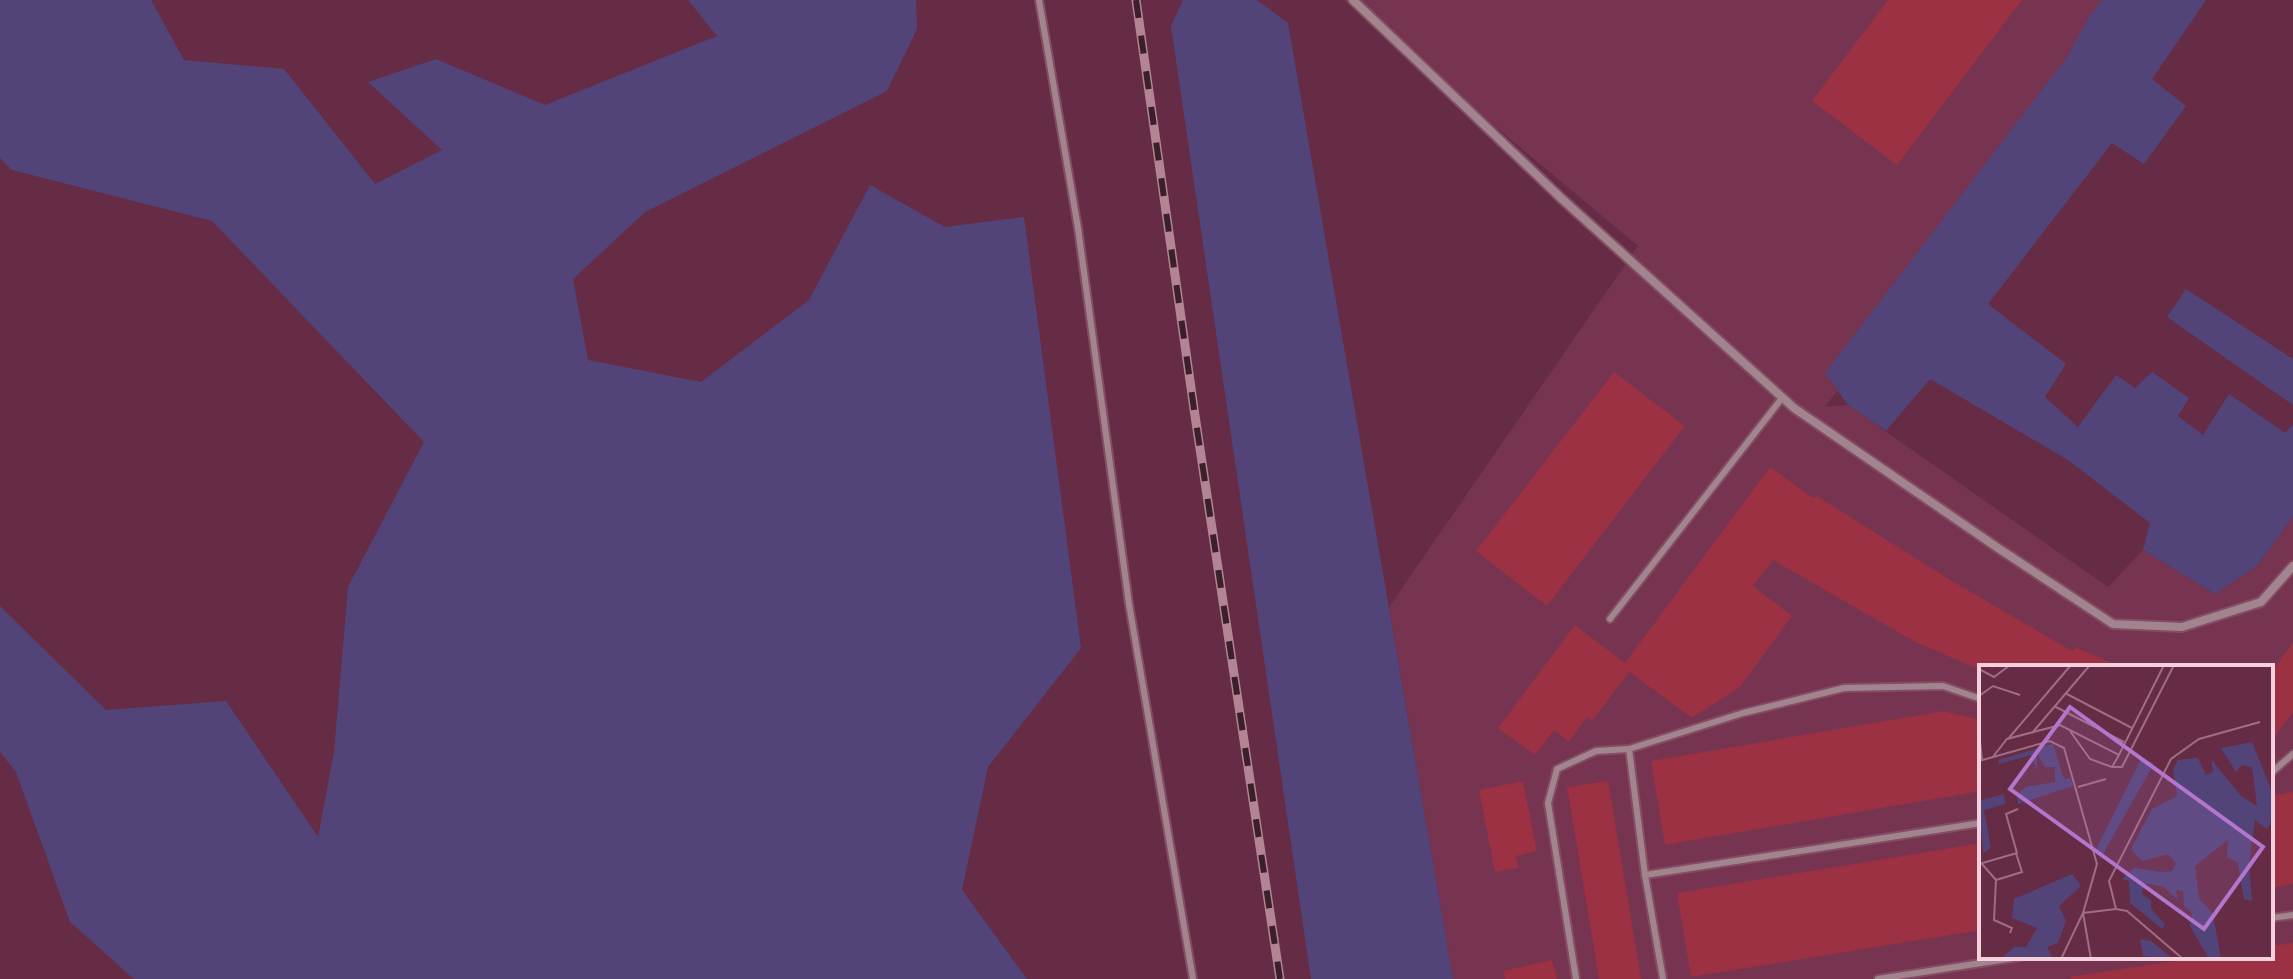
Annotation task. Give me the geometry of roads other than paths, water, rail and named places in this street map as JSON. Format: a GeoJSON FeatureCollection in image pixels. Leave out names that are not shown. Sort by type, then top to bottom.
{"type":"FeatureCollection","features":[{"type":"Feature","properties":{"kind":"street"},"geometry":{"type":"LineString","coordinates":[[1353,0],[1562,199],[1794,408],[2113,624],[2182,627],[2261,602],[2293,566]]}},
{"type":"Feature","properties":{"kind":"lane"},"geometry":{"type":"LineString","coordinates":[[1039,0],[1078,228],[1129,604],[1193,979]]}},
{"type":"Feature","properties":{"kind":"lane"},"geometry":{"type":"LineString","coordinates":[[1610,619],[1782,398]]}},
{"type":"Feature","properties":{"kind":"lane"},"geometry":{"type":"LineString","coordinates":[[1576,979],[1548,803],[1557,769],[1596,751],[1629,749],[1743,713],[1844,688],[1943,686],[1979,698]]}},
{"type":"Feature","properties":{"kind":"lane"},"geometry":{"type":"LineString","coordinates":[[1629,749],[1645,875],[1663,979]]}},
{"type":"Feature","properties":{"kind":"lane"},"geometry":{"type":"LineString","coordinates":[[2273,771],[2293,754]]}},
{"type":"Feature","properties":{"kind":"lane"},"geometry":{"type":"LineString","coordinates":[[1645,875],[1979,823]]}},
{"type":"Feature","properties":{"kind":"lane"},"geometry":{"type":"LineString","coordinates":[[2273,918],[2293,915]]}},
{"type":"Feature","properties":{"kind":"lane"},"geometry":{"type":"LineString","coordinates":[[1878,979],[2007,959]]}},
{"type":"Feature","properties":{"kind":"railway"},"geometry":{"type":"LineString","coordinates":[[1136,0],[1280,979]]}}]}
